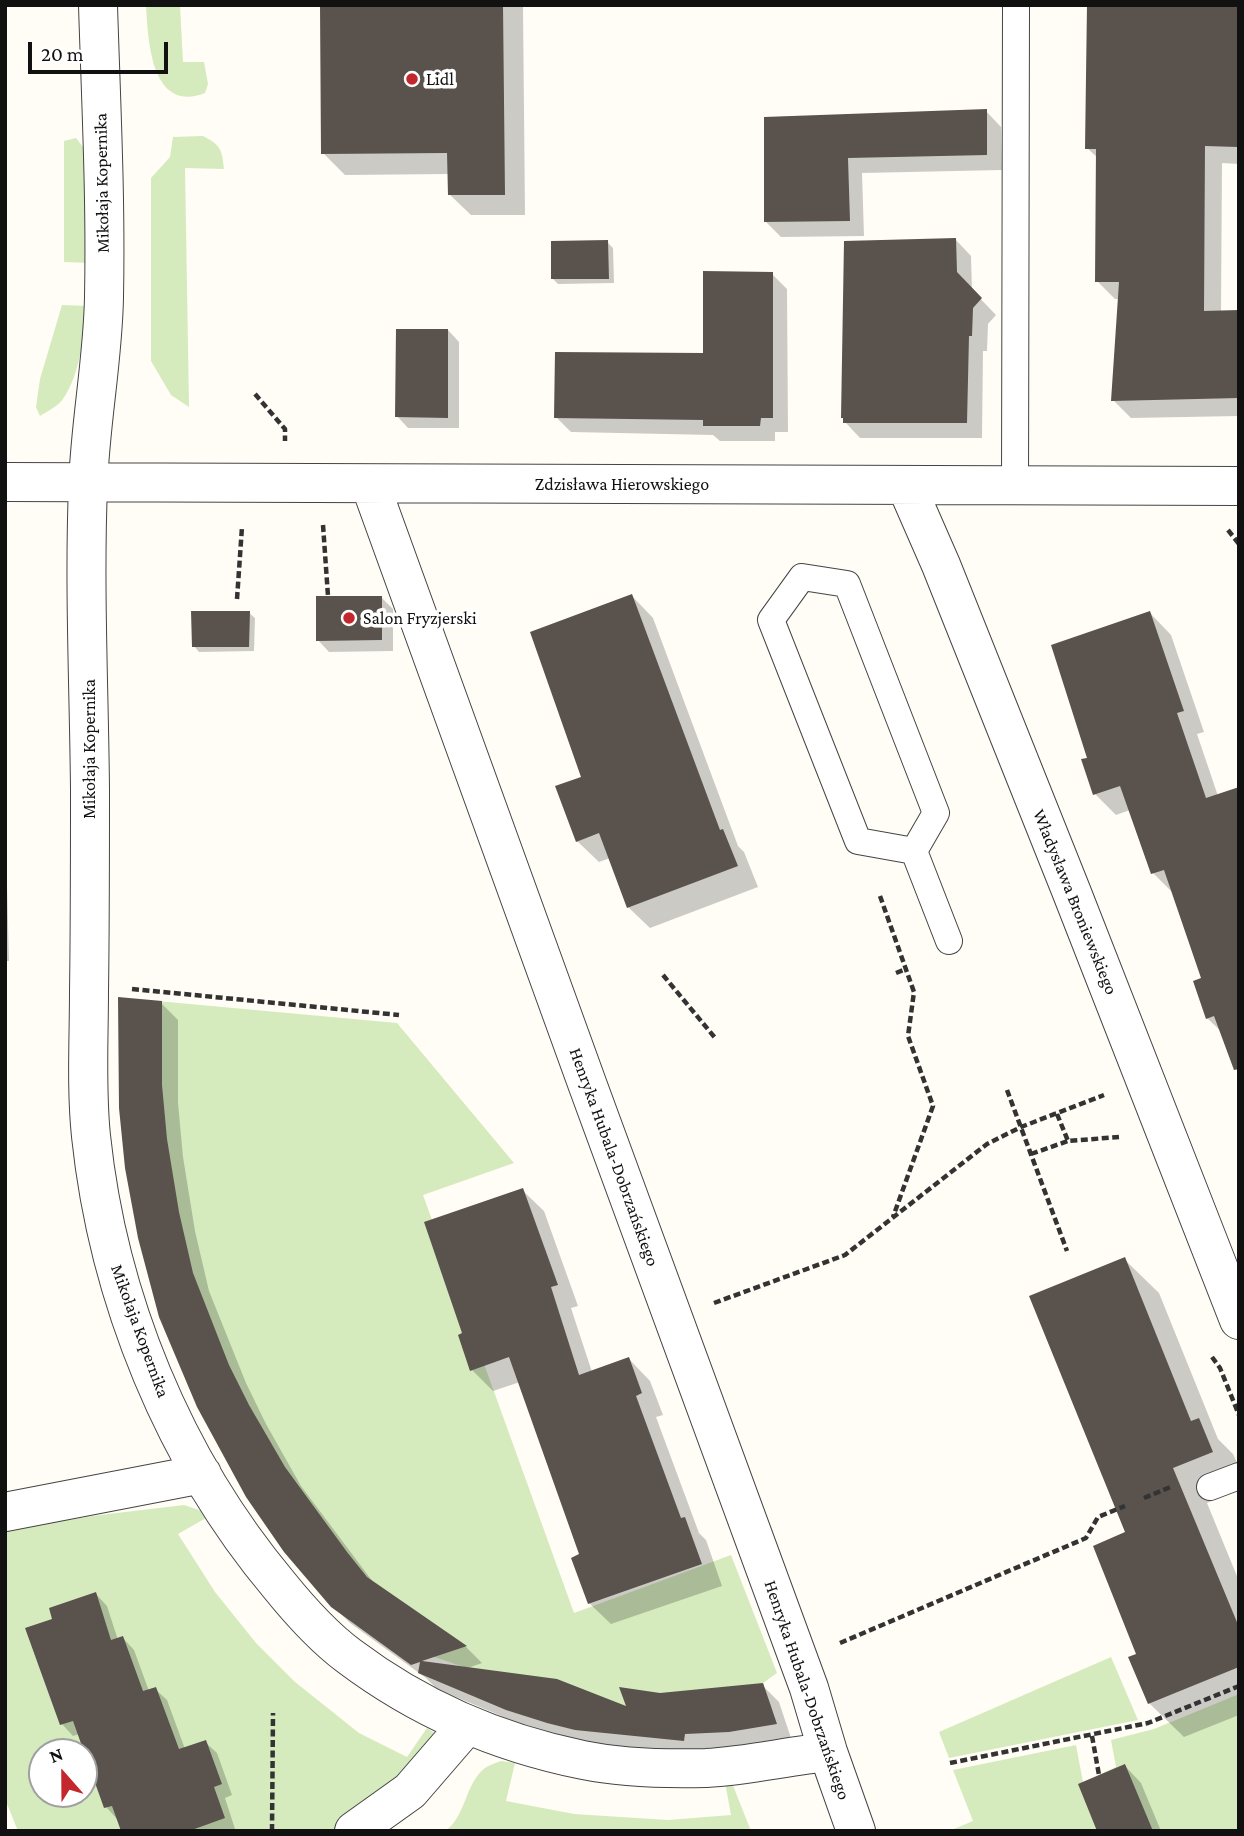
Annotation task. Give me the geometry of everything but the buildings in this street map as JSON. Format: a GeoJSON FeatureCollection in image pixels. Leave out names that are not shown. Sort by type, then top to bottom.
{"type":"FeatureCollection","features":[{"type":"Feature","properties":{"kind":"street","name":"Mikołaja Kopernika"},"geometry":{"type":"LineString","coordinates":[[98,5],[104,301],[88,483],[91,1135],[113,1262],[127,1307],[156,1381],[202,1474],[257,1560],[308,1620],[348,1656],[398,1688],[467,1725],[515,1743],[589,1761],[709,1768],[828,1752]]}},
{"type":"Feature","properties":{"kind":"street","name":"Zdzisława Hierowskiego"},"geometry":{"type":"LineString","coordinates":[[5,482],[1239,486]]}},
{"type":"Feature","properties":{"kind":"street","name":"Henryka Hubala-Dobrzańskiego"},"geometry":{"type":"LineString","coordinates":[[370,484],[799,1660],[856,1831]]}},
{"type":"Feature","properties":{"kind":"street","name":"Władysława Broniewskiego"},"geometry":{"type":"LineString","coordinates":[[905,485],[941,565],[1239,1320]]}},
{"type":"Feature","properties":{"kind":"street"},"geometry":{"type":"LineString","coordinates":[[5,1512],[202,1474]]}},
{"type":"Feature","properties":{"kind":"street"},"geometry":{"type":"LineString","coordinates":[[354,1831],[410,1791],[467,1725]]}},
{"type":"Feature","properties":{"kind":"lane"},"geometry":{"type":"LineString","coordinates":[[1015,485],[1016,5]]}},
{"type":"Feature","properties":{"kind":"lane"},"geometry":{"type":"LineString","coordinates":[[802,577],[847,584],[936,813],[914,851],[858,842],[771,620],[802,577]]}},
{"type":"Feature","properties":{"kind":"lane"},"geometry":{"type":"LineString","coordinates":[[914,851],[949,941]]}},
{"type":"Feature","properties":{"kind":"lane"},"geometry":{"type":"LineString","coordinates":[[1210,1487],[1239,1476]]}},
{"type":"Feature","properties":{"kind":"path"},"geometry":{"type":"LineString","coordinates":[[237,599],[243,519]]}},
{"type":"Feature","properties":{"kind":"path"},"geometry":{"type":"LineString","coordinates":[[323,520],[328,596]]}},
{"type":"Feature","properties":{"kind":"path"},"geometry":{"type":"LineString","coordinates":[[1225,527],[1239,544]]}},
{"type":"Feature","properties":{"kind":"path"},"geometry":{"type":"LineString","coordinates":[[880,896],[914,992],[908,1036],[933,1106],[893,1217]]}},
{"type":"Feature","properties":{"kind":"path"},"geometry":{"type":"LineString","coordinates":[[896,973],[906,969]]}},
{"type":"Feature","properties":{"kind":"path"},"geometry":{"type":"LineString","coordinates":[[663,975],[716,1039]]}},
{"type":"Feature","properties":{"kind":"path"},"geometry":{"type":"LineString","coordinates":[[90,985],[399,1015]]}},
{"type":"Feature","properties":{"kind":"path"},"geometry":{"type":"LineString","coordinates":[[1007,1090],[1067,1251]]}},
{"type":"Feature","properties":{"kind":"path"},"geometry":{"type":"LineString","coordinates":[[673,1318],[845,1255],[987,1143],[1111,1092]]}},
{"type":"Feature","properties":{"kind":"path"},"geometry":{"type":"LineString","coordinates":[[1057,1114],[1068,1141]]}},
{"type":"Feature","properties":{"kind":"path"},"geometry":{"type":"LineString","coordinates":[[1031,1154],[1068,1141],[1127,1136]]}},
{"type":"Feature","properties":{"kind":"path"},"geometry":{"type":"LineString","coordinates":[[799,1660],[1086,1538],[1098,1517],[1125,1506]]}},
{"type":"Feature","properties":{"kind":"path"},"geometry":{"type":"LineString","coordinates":[[950,1763],[1148,1723],[1239,1686]]}},
{"type":"Feature","properties":{"kind":"path"},"geometry":{"type":"LineString","coordinates":[[272,1831],[273,1713]]}},
{"type":"Feature","properties":{"kind":"path"},"geometry":{"type":"LineString","coordinates":[[1092,1736],[1099,1775]]}},
{"type":"Feature","properties":{"kind":"green space"},"geometry":{"type":"Polygon","coordinates":[[[146,5],[180,5],[183,62],[204,62],[208,84],[205,93],[187,97],[173,93],[163,84],[151,54],[146,5]]]}},
{"type":"Feature","properties":{"kind":"green space"},"geometry":{"type":"Polygon","coordinates":[[[203,136],[220,149],[224,169],[185,168],[189,407],[171,395],[151,361],[151,178],[170,157],[173,137],[203,136]]]}},
{"type":"Feature","properties":{"kind":"green space"},"geometry":{"type":"Polygon","coordinates":[[[76,138],[87,152],[91,263],[64,262],[64,141],[76,138]]]}},
{"type":"Feature","properties":{"kind":"green space"},"geometry":{"type":"Polygon","coordinates":[[[62,305],[87,306],[80,354],[74,378],[63,399],[40,416],[36,407],[40,379],[62,305]]]}},
{"type":"Feature","properties":{"kind":"green space"},"geometry":{"type":"Polygon","coordinates":[[[135,999],[397,1023],[514,1163],[423,1195],[574,1613],[731,1555],[777,1673],[763,1683],[772,1709],[715,1716],[568,1703],[423,1653],[215,1390],[135,999]]]}},
{"type":"Feature","properties":{"kind":"green space"},"geometry":{"type":"Polygon","coordinates":[[[184,1505],[202,1511],[206,1518],[178,1534],[215,1592],[256,1643],[295,1682],[359,1733],[407,1757],[427,1728],[444,1739],[339,1831],[18,1831],[5,1799],[5,1530],[184,1505]]]}},
{"type":"Feature","properties":{"kind":"green space"},"geometry":{"type":"Polygon","coordinates":[[[1111,1657],[1138,1720],[949,1758],[939,1732],[1111,1657]]]}},
{"type":"Feature","properties":{"kind":"green space"},"geometry":{"type":"Polygon","coordinates":[[[1239,1694],[1239,1831],[949,1831],[973,1821],[953,1770],[1076,1745],[1083,1782],[1116,1767],[1111,1740],[1154,1729],[1239,1694]]]}},
{"type":"Feature","properties":{"kind":"green space"},"geometry":{"type":"Polygon","coordinates":[[[501,1761],[515,1763],[506,1801],[574,1814],[668,1820],[731,1815],[725,1782],[732,1783],[751,1831],[445,1831],[457,1817],[478,1774],[501,1761]]]}},
{"type":"Feature","properties":{"kind":"place","name":"Lidl"},"geometry":{"type":"Point","coordinates":[412,79]}},
{"type":"Feature","properties":{"kind":"place","name":"Salon Fryzjerski"},"geometry":{"type":"Point","coordinates":[349,618]}}]}
